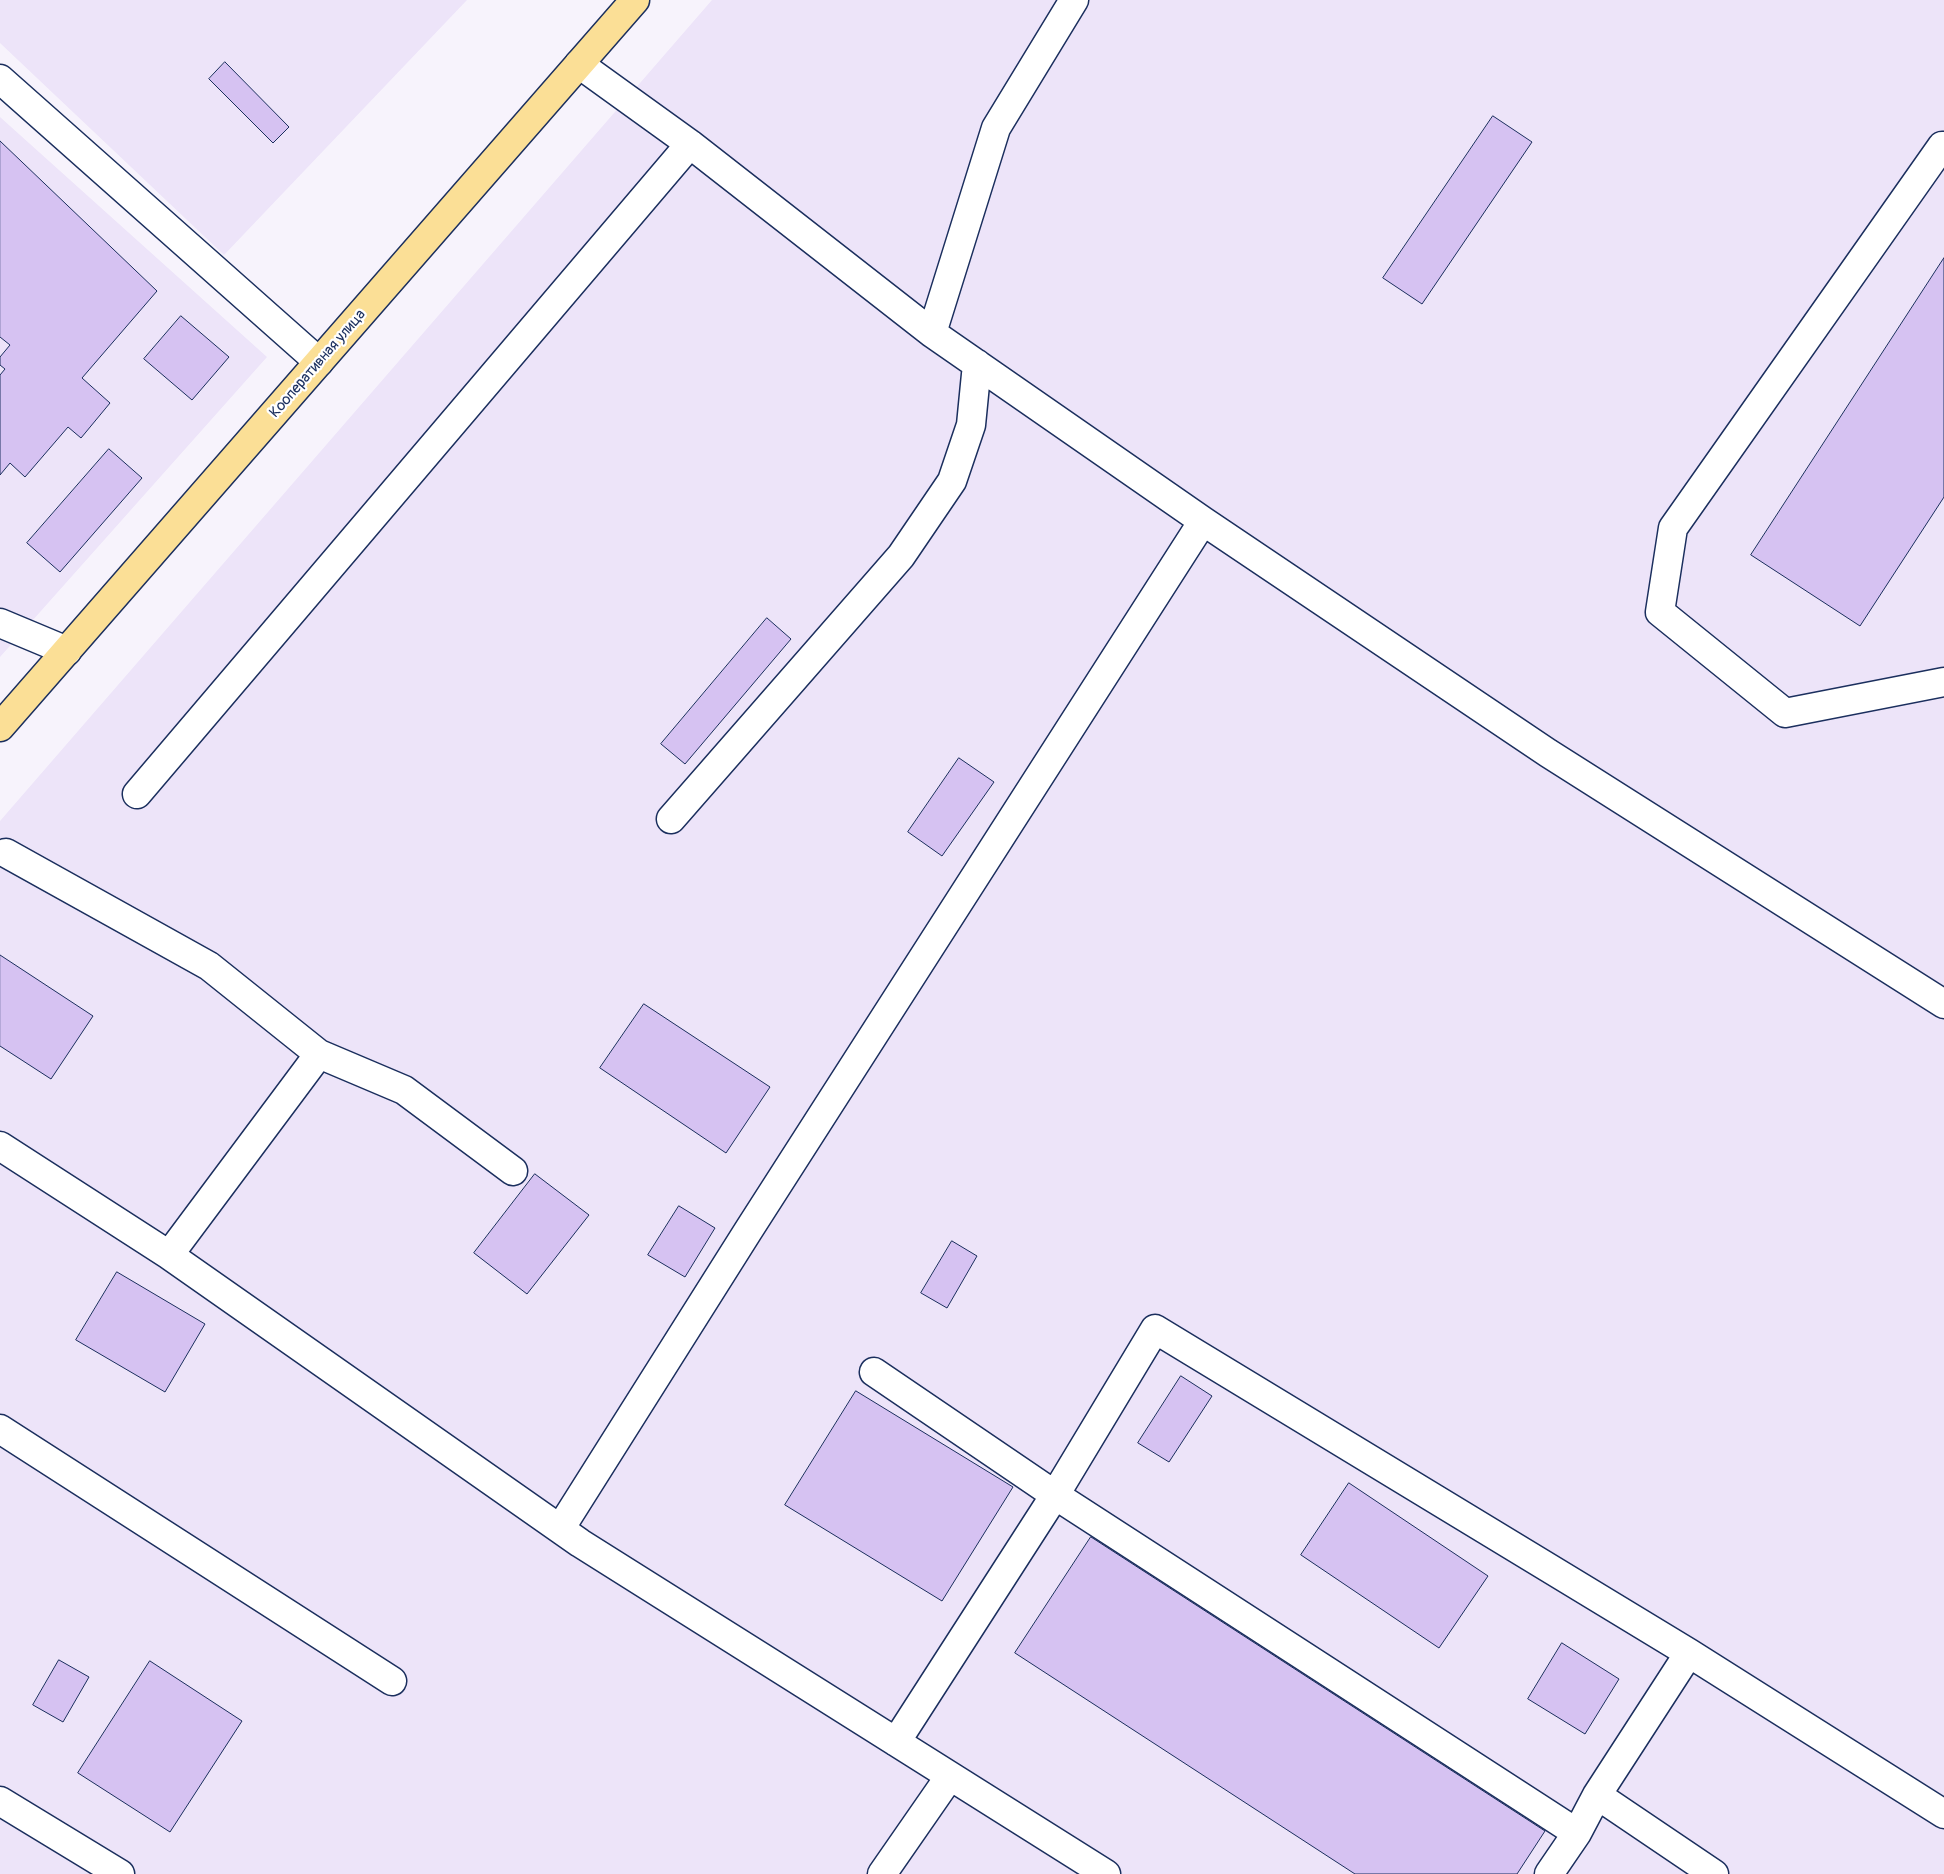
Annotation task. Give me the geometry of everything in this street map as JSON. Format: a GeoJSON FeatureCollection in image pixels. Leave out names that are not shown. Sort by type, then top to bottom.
{"type":"FeatureCollection","features":[{"type":"Feature","properties":{"kind":"main road","name":"Кооперативная улица"},"geometry":{"type":"LineString","coordinates":[[0,727],[636,0]]}},
{"type":"Feature","properties":{"kind":"lane"},"geometry":{"type":"LineString","coordinates":[[932,333],[996,128],[1074,0]]}},
{"type":"Feature","properties":{"kind":"lane"},"geometry":{"type":"LineString","coordinates":[[579,64],[690,144],[932,333],[1203,521],[1548,753],[1944,1004]]}},
{"type":"Feature","properties":{"kind":"lane"},"geometry":{"type":"LineString","coordinates":[[0,78],[319,362]]}},
{"type":"Feature","properties":{"kind":"lane"},"geometry":{"type":"LineString","coordinates":[[137,794],[690,144]]}},
{"type":"Feature","properties":{"kind":"lane"},"geometry":{"type":"LineString","coordinates":[[1944,146],[1942,146],[1673,528],[1660,612],[1785,713],[1944,682]]}},
{"type":"Feature","properties":{"kind":"lane"},"geometry":{"type":"LineString","coordinates":[[672,819],[900,556],[952,480],[971,425],[977,364]]}},
{"type":"Feature","properties":{"kind":"lane"},"geometry":{"type":"LineString","coordinates":[[560,1529],[748,1231],[1203,521]]}},
{"type":"Feature","properties":{"kind":"lane"},"geometry":{"type":"LineString","coordinates":[[0,623],[67,651]]}},
{"type":"Feature","properties":{"kind":"lane"},"geometry":{"type":"LineString","coordinates":[[6,853],[209,966],[319,1054],[404,1090],[513,1171]]}},
{"type":"Feature","properties":{"kind":"lane"},"geometry":{"type":"LineString","coordinates":[[169,1255],[319,1054]]}},
{"type":"Feature","properties":{"kind":"lane"},"geometry":{"type":"LineString","coordinates":[[0,1146],[169,1255],[560,1529],[1106,1874]]}},
{"type":"Feature","properties":{"kind":"lane"},"geometry":{"type":"LineString","coordinates":[[896,1742],[1054,1495],[1155,1329],[1689,1653],[1944,1814]]}},
{"type":"Feature","properties":{"kind":"lane"},"geometry":{"type":"LineString","coordinates":[[874,1372],[1054,1495],[1577,1833]]}},
{"type":"Feature","properties":{"kind":"lane"},"geometry":{"type":"LineString","coordinates":[[0,1430],[392,1681]]}},
{"type":"Feature","properties":{"kind":"lane"},"geometry":{"type":"LineString","coordinates":[[1549,1874],[1577,1833],[1597,1795],[1689,1653]]}},
{"type":"Feature","properties":{"kind":"lane"},"geometry":{"type":"LineString","coordinates":[[882,1874],[950,1776]]}},
{"type":"Feature","properties":{"kind":"lane"},"geometry":{"type":"LineString","coordinates":[[1597,1795],[1714,1874]]}},
{"type":"Feature","properties":{"kind":"lane"},"geometry":{"type":"LineString","coordinates":[[0,1800],[120,1874]]}},
{"type":"Feature","properties":{"kind":"shaded area"},"geometry":{"type":"Polygon","coordinates":[[[0,0],[467,0],[224,255],[0,43],[0,0]]]}},
{"type":"Feature","properties":{"kind":"shaded area"},"geometry":{"type":"Polygon","coordinates":[[[712,0],[1944,0],[1944,1874],[0,1874],[0,821],[712,0]]]}},
{"type":"Feature","properties":{"kind":"shaded area"},"geometry":{"type":"Polygon","coordinates":[[[0,117],[267,357],[0,657],[0,117]]]}},
{"type":"Feature","properties":{"kind":"building"},"geometry":{"type":"Polygon","coordinates":[[[225,62],[289,127],[273,143],[209,79],[225,62]]]}},
{"type":"Feature","properties":{"kind":"building"},"geometry":{"type":"Polygon","coordinates":[[[1493,116],[1532,142],[1422,304],[1383,278],[1493,116]]]}},
{"type":"Feature","properties":{"kind":"building"},"geometry":{"type":"Polygon","coordinates":[[[0,141],[157,291],[82,378],[110,403],[81,438],[68,427],[25,477],[10,463],[0,475],[0,375],[5,369],[0,365],[0,357],[10,345],[0,337],[0,141]]]}},
{"type":"Feature","properties":{"kind":"building"},"geometry":{"type":"Polygon","coordinates":[[[1944,258],[1944,497],[1860,626],[1751,555],[1944,258]]]}},
{"type":"Feature","properties":{"kind":"building"},"geometry":{"type":"Polygon","coordinates":[[[181,316],[229,357],[192,400],[144,359],[181,316]]]}},
{"type":"Feature","properties":{"kind":"building"},"geometry":{"type":"Polygon","coordinates":[[[109,449],[142,478],[60,572],[27,543],[109,449]]]}},
{"type":"Feature","properties":{"kind":"building"},"geometry":{"type":"Polygon","coordinates":[[[767,618],[791,639],[685,764],[661,744],[767,618]]]}},
{"type":"Feature","properties":{"kind":"building"},"geometry":{"type":"Polygon","coordinates":[[[959,758],[994,782],[942,856],[908,832],[959,758]]]}},
{"type":"Feature","properties":{"kind":"building"},"geometry":{"type":"Polygon","coordinates":[[[0,955],[93,1016],[51,1079],[0,1046],[0,955]]]}},
{"type":"Feature","properties":{"kind":"building"},"geometry":{"type":"Polygon","coordinates":[[[644,1004],[770,1087],[726,1153],[600,1068],[644,1004]]]}},
{"type":"Feature","properties":{"kind":"building"},"geometry":{"type":"Polygon","coordinates":[[[535,1174],[589,1215],[527,1294],[474,1253],[535,1174]]]}},
{"type":"Feature","properties":{"kind":"building"},"geometry":{"type":"Polygon","coordinates":[[[679,1206],[715,1228],[685,1277],[648,1255],[679,1206]]]}},
{"type":"Feature","properties":{"kind":"building"},"geometry":{"type":"Polygon","coordinates":[[[952,1241],[977,1256],[947,1308],[921,1293],[952,1241]]]}},
{"type":"Feature","properties":{"kind":"building"},"geometry":{"type":"Polygon","coordinates":[[[117,1272],[205,1324],[165,1392],[76,1340],[117,1272]]]}},
{"type":"Feature","properties":{"kind":"building"},"geometry":{"type":"Polygon","coordinates":[[[1181,1376],[1212,1396],[1169,1462],[1138,1443],[1181,1376]]]}},
{"type":"Feature","properties":{"kind":"building"},"geometry":{"type":"Polygon","coordinates":[[[856,1391],[1013,1487],[942,1601],[785,1505],[856,1391]]]}},
{"type":"Feature","properties":{"kind":"building"},"geometry":{"type":"Polygon","coordinates":[[[1349,1483],[1488,1576],[1439,1648],[1301,1555],[1349,1483]]]}},
{"type":"Feature","properties":{"kind":"building"},"geometry":{"type":"Polygon","coordinates":[[[1091,1537],[1545,1831],[1517,1874],[1355,1874],[1015,1653],[1091,1537]]]}},
{"type":"Feature","properties":{"kind":"building"},"geometry":{"type":"Polygon","coordinates":[[[1562,1643],[1619,1679],[1585,1734],[1528,1699],[1562,1643]]]}},
{"type":"Feature","properties":{"kind":"building"},"geometry":{"type":"Polygon","coordinates":[[[59,1660],[89,1677],[63,1722],[33,1705],[59,1660]]]}},
{"type":"Feature","properties":{"kind":"building"},"geometry":{"type":"Polygon","coordinates":[[[150,1661],[242,1721],[170,1832],[78,1773],[150,1661]]]}}]}
